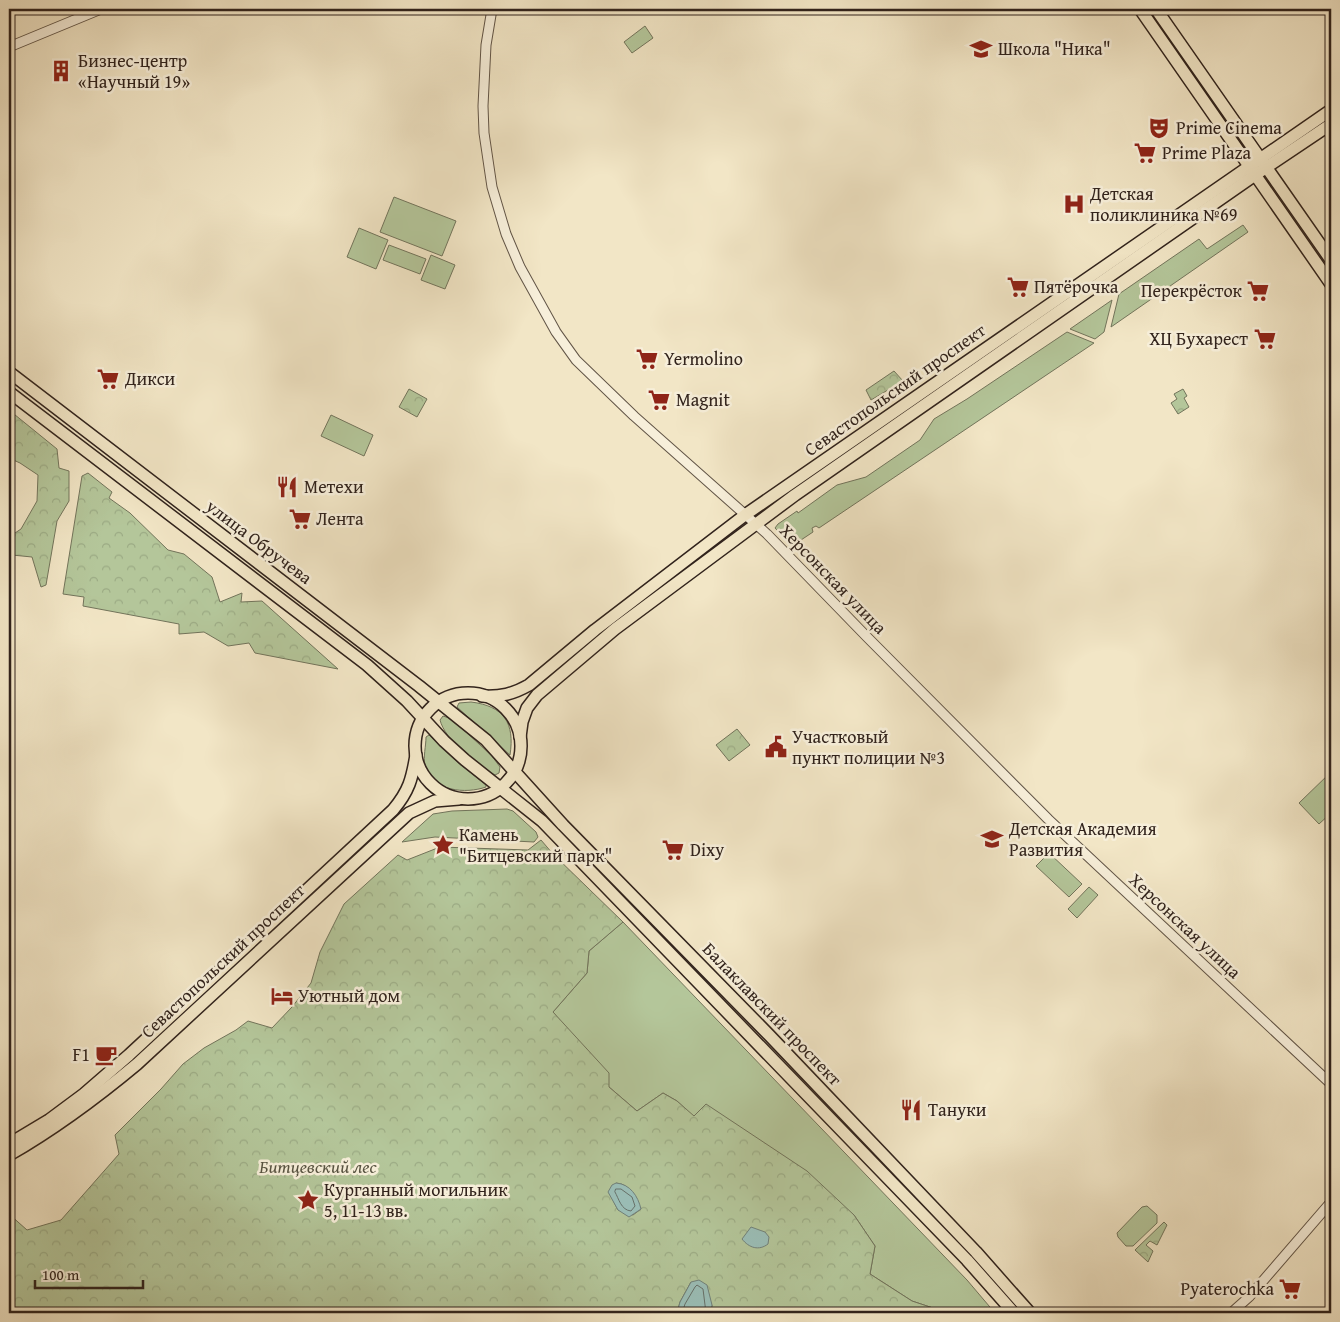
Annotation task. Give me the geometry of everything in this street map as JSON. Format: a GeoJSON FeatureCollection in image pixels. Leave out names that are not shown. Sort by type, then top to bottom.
{"type":"FeatureCollection","features":[{"type":"Feature","properties":{"kind":"main road"},"geometry":{"type":"LineString","coordinates":[[1140,9],[1331,284]]}},
{"type":"Feature","properties":{"kind":"main road"},"geometry":{"type":"LineString","coordinates":[[1156,9],[1331,260]]}},
{"type":"Feature","properties":{"kind":"main road","name":"Севастопольский проспект"},"geometry":{"type":"LineString","coordinates":[[1264,163],[1331,110]]}},
{"type":"Feature","properties":{"kind":"main road","name":"Севастопольский проспект"},"geometry":{"type":"LineString","coordinates":[[515,770],[520,749],[522,722],[527,708],[537,694],[615,629],[756,524],[1252,171],[1331,124]]}},
{"type":"Feature","properties":{"kind":"main road","name":"Севастопольский проспект"},"geometry":{"type":"LineString","coordinates":[[439,702],[445,698],[463,694],[505,696],[529,685],[595,630],[745,515],[1157,229],[1252,171]]}},
{"type":"Feature","properties":{"kind":"main road","name":"улица Обручева"},"geometry":{"type":"LineString","coordinates":[[9,372],[486,740]]}},
{"type":"Feature","properties":{"kind":"main road","name":"улица Обручева"},"geometry":{"type":"LineString","coordinates":[[9,392],[367,665],[407,700],[465,760]]}},
{"type":"Feature","properties":{"kind":"main road"},"geometry":{"type":"LineString","coordinates":[[482,696],[502,704],[511,712],[520,737]]}},
{"type":"Feature","properties":{"kind":"main road"},"geometry":{"type":"LineString","coordinates":[[424,719],[439,702]]}},
{"type":"Feature","properties":{"kind":"main road","name":"Севастопольский проспект"},"geometry":{"type":"LineString","coordinates":[[9,1144],[49,1120],[84,1094],[129,1055],[393,810],[410,785],[418,737],[424,719]]}},
{"type":"Feature","properties":{"kind":"main road","name":"Балаклавский проспект"},"geometry":{"type":"LineString","coordinates":[[486,740],[563,824],[976,1252],[1030,1313]]}},
{"type":"Feature","properties":{"kind":"main road"},"geometry":{"type":"LineString","coordinates":[[416,755],[418,764],[427,780],[442,793],[459,799]]}},
{"type":"Feature","properties":{"kind":"main road","name":"Балаклавский проспект"},"geometry":{"type":"LineString","coordinates":[[465,760],[503,788],[542,821],[967,1260],[1014,1313]]}},
{"type":"Feature","properties":{"kind":"main road"},"geometry":{"type":"LineString","coordinates":[[503,788],[515,770]]}},
{"type":"Feature","properties":{"kind":"main road","name":"Севастопольский проспект"},"geometry":{"type":"LineString","coordinates":[[9,1155],[49,1132],[97,1098],[137,1064],[409,813],[435,801],[483,797],[503,788]]}},
{"type":"Feature","properties":{"kind":"street"},"geometry":{"type":"LineString","coordinates":[[9,47],[100,9]]}},
{"type":"Feature","properties":{"kind":"street","name":"Херсонская улица"},"geometry":{"type":"LineString","coordinates":[[492,9],[484,73],[484,134],[494,196],[506,234],[520,267],[556,332],[576,360],[634,416],[785,551],[867,637],[1044,815],[1331,1084]]}},
{"type":"Feature","properties":{"kind":"street"},"geometry":{"type":"LineString","coordinates":[[1231,1313],[1255,1290],[1331,1202]]}},
{"type":"Feature","properties":{"kind":"street"},"geometry":{"type":"LineString","coordinates":[[967,1260],[971,1262],[975,1260],[978,1256],[976,1252]]}},
{"type":"Feature","properties":{"kind":"green space"},"geometry":{"type":"Polygon","coordinates":[[[645,26],[653,38],[632,53],[624,42],[645,26]]]}},
{"type":"Feature","properties":{"kind":"green space"},"geometry":{"type":"Polygon","coordinates":[[[394,197],[456,221],[442,256],[380,232],[394,197]]]}},
{"type":"Feature","properties":{"kind":"green space"},"geometry":{"type":"Polygon","coordinates":[[[1243,225],[1248,232],[1111,327],[1119,294],[1199,239],[1207,249],[1243,225]]]}},
{"type":"Feature","properties":{"kind":"green space"},"geometry":{"type":"Polygon","coordinates":[[[359,228],[388,240],[376,269],[347,257],[359,228]]]}},
{"type":"Feature","properties":{"kind":"green space"},"geometry":{"type":"Polygon","coordinates":[[[389,245],[426,259],[420,274],[383,260],[389,245]]]}},
{"type":"Feature","properties":{"kind":"green space"},"geometry":{"type":"Polygon","coordinates":[[[431,255],[455,265],[445,289],[421,280],[431,255]]]}},
{"type":"Feature","properties":{"kind":"green space"},"geometry":{"type":"Polygon","coordinates":[[[1112,300],[1104,332],[1095,339],[1070,329],[1112,300]]]}},
{"type":"Feature","properties":{"kind":"green space"},"geometry":{"type":"Polygon","coordinates":[[[1067,332],[1094,343],[819,528],[816,526],[812,528],[813,532],[792,546],[775,528],[778,524],[797,511],[798,513],[837,485],[866,477],[920,440],[934,419],[1067,332]]]}},
{"type":"Feature","properties":{"kind":"green space"},"geometry":{"type":"Polygon","coordinates":[[[894,371],[903,381],[871,400],[866,390],[894,371]]]}},
{"type":"Feature","properties":{"kind":"green space"},"geometry":{"type":"Polygon","coordinates":[[[409,389],[427,399],[417,417],[399,407],[409,389]]]}},
{"type":"Feature","properties":{"kind":"green space"},"geometry":{"type":"Polygon","coordinates":[[[1183,389],[1187,396],[1184,398],[1189,407],[1178,414],[1171,403],[1177,399],[1174,394],[1183,389]]]}},
{"type":"Feature","properties":{"kind":"green space"},"geometry":{"type":"Polygon","coordinates":[[[9,410],[57,449],[59,468],[69,471],[69,501],[57,521],[46,585],[41,587],[32,557],[12,555],[9,571],[9,537],[21,529],[37,501],[38,475],[9,458],[9,410]]]}},
{"type":"Feature","properties":{"kind":"green space"},"geometry":{"type":"Polygon","coordinates":[[[331,415],[373,435],[364,456],[321,436],[331,415]]]}},
{"type":"Feature","properties":{"kind":"green space"},"geometry":{"type":"Polygon","coordinates":[[[88,473],[112,492],[109,498],[130,513],[168,550],[184,554],[212,577],[220,602],[242,593],[241,602],[262,601],[338,669],[255,653],[249,643],[228,646],[204,632],[179,634],[179,624],[83,606],[84,597],[63,594],[82,476],[88,473]]]}},
{"type":"Feature","properties":{"kind":"green space"},"geometry":{"type":"Polygon","coordinates":[[[471,702],[492,707],[505,718],[511,734],[510,755],[457,707],[459,703],[471,702]]]}},
{"type":"Feature","properties":{"kind":"green space"},"geometry":{"type":"Polygon","coordinates":[[[443,716],[454,721],[492,756],[500,767],[499,773],[495,775],[488,771],[455,744],[443,728],[440,720],[443,716]]]}},
{"type":"Feature","properties":{"kind":"green space"},"geometry":{"type":"Polygon","coordinates":[[[737,729],[750,745],[729,761],[716,745],[737,729]]]}},
{"type":"Feature","properties":{"kind":"green space"},"geometry":{"type":"Polygon","coordinates":[[[429,735],[486,787],[469,790],[451,789],[435,781],[429,774],[424,762],[426,737],[429,735]]]}},
{"type":"Feature","properties":{"kind":"green space"},"geometry":{"type":"Polygon","coordinates":[[[1331,772],[1331,813],[1319,824],[1299,803],[1331,772]]]}},
{"type":"Feature","properties":{"kind":"green space"},"geometry":{"type":"Polygon","coordinates":[[[507,809],[513,811],[536,832],[538,837],[534,842],[435,837],[402,842],[433,814],[452,811],[507,809]]]}},
{"type":"Feature","properties":{"kind":"green space","name":"Битцевский лес"},"geometry":{"type":"Polygon","coordinates":[[[541,840],[623,922],[589,951],[587,973],[553,1012],[609,1073],[609,1087],[637,1111],[663,1093],[677,1101],[694,1116],[706,1104],[807,1171],[854,1215],[875,1246],[870,1274],[912,1301],[933,1308],[939,1313],[711,1313],[712,1305],[691,1282],[680,1302],[677,1313],[9,1313],[9,1214],[27,1230],[61,1220],[119,1154],[115,1135],[183,1064],[204,1048],[248,1021],[272,1028],[311,983],[320,952],[344,904],[398,855],[407,860],[440,847],[528,850],[541,840]],[[616,1183],[610,1194],[618,1210],[633,1215],[641,1209],[632,1192],[621,1184],[616,1183]]]}},
{"type":"Feature","properties":{"kind":"green space"},"geometry":{"type":"Polygon","coordinates":[[[1049,853],[1082,884],[1069,897],[1036,866],[1049,853]]]}},
{"type":"Feature","properties":{"kind":"green space"},"geometry":{"type":"Polygon","coordinates":[[[1089,887],[1098,895],[1077,918],[1068,909],[1089,887]]]}},
{"type":"Feature","properties":{"kind":"green space"},"geometry":{"type":"Polygon","coordinates":[[[623,922],[967,1280],[995,1313],[939,1313],[933,1308],[912,1301],[870,1274],[875,1246],[854,1215],[694,1117],[677,1101],[663,1093],[637,1111],[609,1087],[553,1012],[587,973],[589,951],[623,922]]]}},
{"type":"Feature","properties":{"kind":"green space"},"geometry":{"type":"Polygon","coordinates":[[[1147,1206],[1157,1215],[1157,1223],[1133,1246],[1126,1246],[1117,1233],[1142,1207],[1147,1206]]]}},
{"type":"Feature","properties":{"kind":"green space"},"geometry":{"type":"Polygon","coordinates":[[[1164,1222],[1167,1225],[1157,1245],[1150,1241],[1146,1245],[1153,1251],[1148,1262],[1135,1250],[1164,1222]]]}},
{"type":"Feature","properties":{"kind":"water"},"geometry":{"type":"Polygon","coordinates":[[[616,1183],[629,1188],[640,1204],[641,1209],[629,1217],[618,1210],[608,1192],[612,1185],[616,1183]]]}},
{"type":"Feature","properties":{"kind":"water"},"geometry":{"type":"Polygon","coordinates":[[[751,1227],[765,1232],[769,1237],[768,1244],[758,1248],[751,1246],[742,1239],[751,1227]]]}},
{"type":"Feature","properties":{"kind":"water"},"geometry":{"type":"Polygon","coordinates":[[[699,1280],[707,1285],[712,1305],[711,1313],[677,1313],[680,1302],[691,1282],[699,1280]]]}},
{"type":"Feature","properties":{"kind":"place","name":"Школа \"Ника\""},"geometry":{"type":"Point","coordinates":[981,49]}},
{"type":"Feature","properties":{"kind":"place","name":"Бизнес-центр «Научный 19»"},"geometry":{"type":"Point","coordinates":[61,71]}},
{"type":"Feature","properties":{"kind":"place","name":"Prime Cinema"},"geometry":{"type":"Point","coordinates":[1159,128]}},
{"type":"Feature","properties":{"kind":"place","name":"Prime Plaza"},"geometry":{"type":"Point","coordinates":[1145,153]}},
{"type":"Feature","properties":{"kind":"place","name":"Детская поликлиника №69"},"geometry":{"type":"Point","coordinates":[1074,204]}},
{"type":"Feature","properties":{"kind":"place","name":"Пятёрочка"},"geometry":{"type":"Point","coordinates":[1018,287]}},
{"type":"Feature","properties":{"kind":"place","name":"Перекрёсток"},"geometry":{"type":"Point","coordinates":[1258,291]}},
{"type":"Feature","properties":{"kind":"place","name":"ХЦ Бухарест"},"geometry":{"type":"Point","coordinates":[1265,339]}},
{"type":"Feature","properties":{"kind":"place","name":"Yermolino"},"geometry":{"type":"Point","coordinates":[647,359]}},
{"type":"Feature","properties":{"kind":"place","name":"Дикси"},"geometry":{"type":"Point","coordinates":[108,379]}},
{"type":"Feature","properties":{"kind":"place","name":"Magnit"},"geometry":{"type":"Point","coordinates":[659,400]}},
{"type":"Feature","properties":{"kind":"place","name":"Метехи"},"geometry":{"type":"Point","coordinates":[287,487]}},
{"type":"Feature","properties":{"kind":"place","name":"Лента"},"geometry":{"type":"Point","coordinates":[300,519]}},
{"type":"Feature","properties":{"kind":"place","name":"Участковый пункт полиции №3"},"geometry":{"type":"Point","coordinates":[776,747]}},
{"type":"Feature","properties":{"kind":"place","name":"Детская Академия Развития"},"geometry":{"type":"Point","coordinates":[992,839]}},
{"type":"Feature","properties":{"kind":"place","name":"Камень \"Битцевский парк\""},"geometry":{"type":"Point","coordinates":[443,845]}},
{"type":"Feature","properties":{"kind":"place","name":"Dixy"},"geometry":{"type":"Point","coordinates":[673,850]}},
{"type":"Feature","properties":{"kind":"place","name":"Уютный дом"},"geometry":{"type":"Point","coordinates":[282,996]}},
{"type":"Feature","properties":{"kind":"place","name":"F1"},"geometry":{"type":"Point","coordinates":[106,1055]}},
{"type":"Feature","properties":{"kind":"place","name":"Тануки"},"geometry":{"type":"Point","coordinates":[911,1110]}},
{"type":"Feature","properties":{"kind":"place","name":"Курганный могильник 5, 11-13 вв."},"geometry":{"type":"Point","coordinates":[308,1200]}},
{"type":"Feature","properties":{"kind":"place","name":"Pyaterochka"},"geometry":{"type":"Point","coordinates":[1290,1289]}}]}
